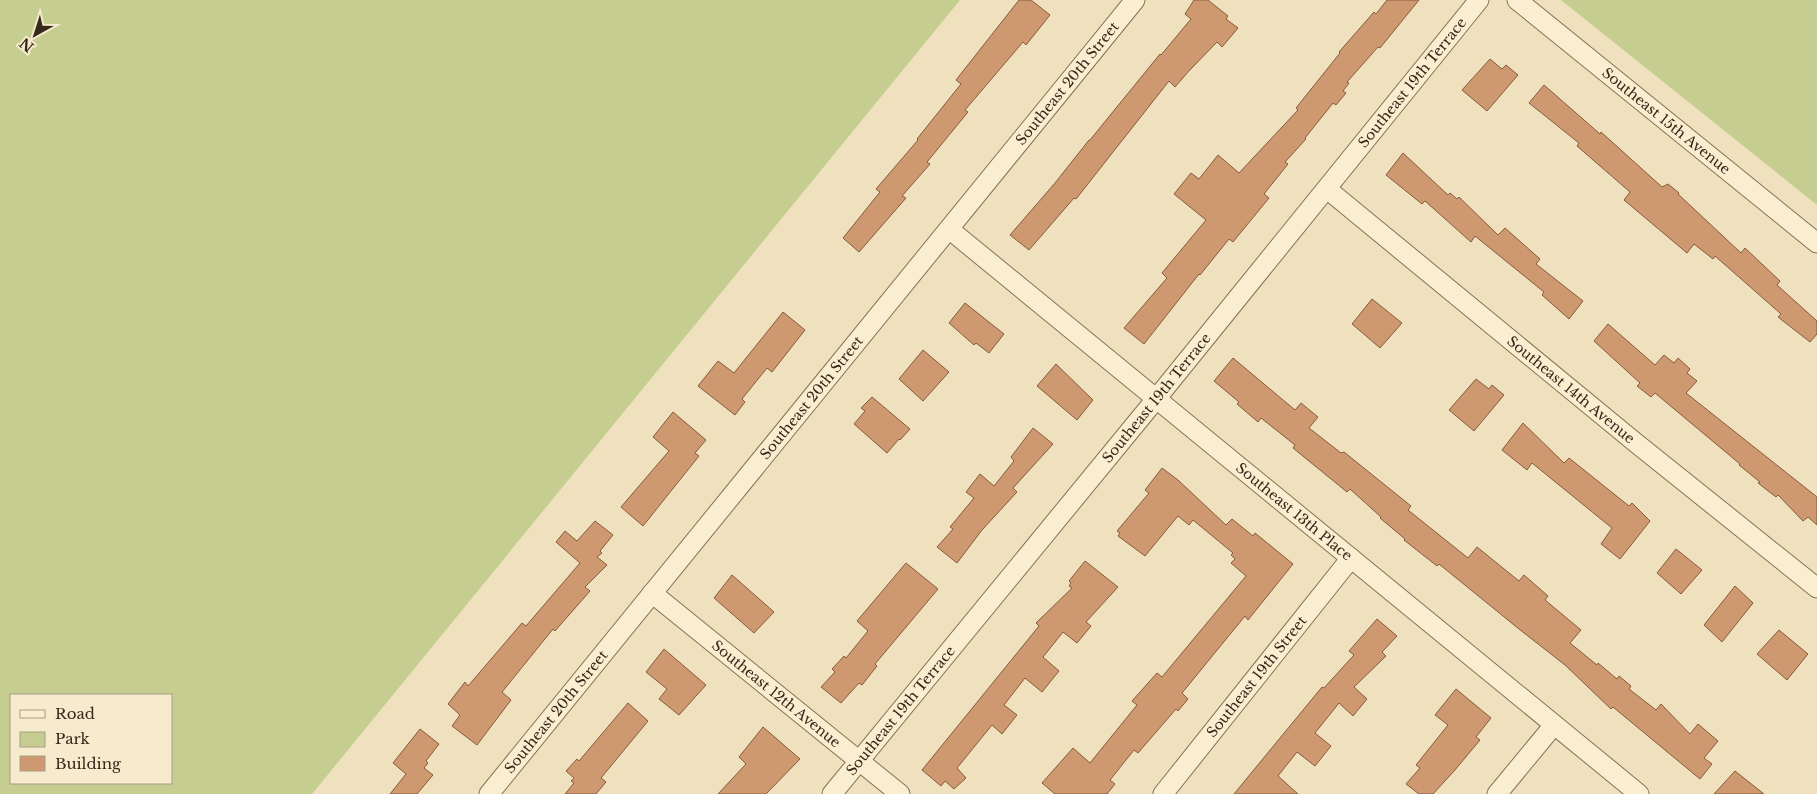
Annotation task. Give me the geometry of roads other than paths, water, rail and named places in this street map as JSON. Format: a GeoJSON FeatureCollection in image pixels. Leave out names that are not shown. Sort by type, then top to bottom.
{"type":"FeatureCollection","features":[{"type":"Feature","properties":{"kind":"street","name":"Southeast 20th Street"},"geometry":{"type":"LineString","coordinates":[[489,794],[1135,0]]}},
{"type":"Feature","properties":{"kind":"street","name":"Southeast 19th Terrace"},"geometry":{"type":"LineString","coordinates":[[832,794],[1156,399],[1479,0]]}},
{"type":"Feature","properties":{"kind":"street","name":"Southeast 15th Avenue"},"geometry":{"type":"LineString","coordinates":[[1517,0],[1817,243]]}},
{"type":"Feature","properties":{"kind":"street","name":"Southeast 14th Avenue"},"geometry":{"type":"LineString","coordinates":[[1327,189],[1636,443],[1817,588]]}},
{"type":"Feature","properties":{"kind":"street","name":"Southeast 13th Place"},"geometry":{"type":"LineString","coordinates":[[949,229],[1639,794]]}},
{"type":"Feature","properties":{"kind":"street","name":"Southeast 19th Street"},"geometry":{"type":"LineString","coordinates":[[1162,794],[1350,558]]}},
{"type":"Feature","properties":{"kind":"street","name":"Southeast 12th Avenue"},"geometry":{"type":"LineString","coordinates":[[652,593],[900,794]]}},
{"type":"Feature","properties":{"kind":"street"},"geometry":{"type":"LineString","coordinates":[[1497,794],[1554,724]]}}]}
